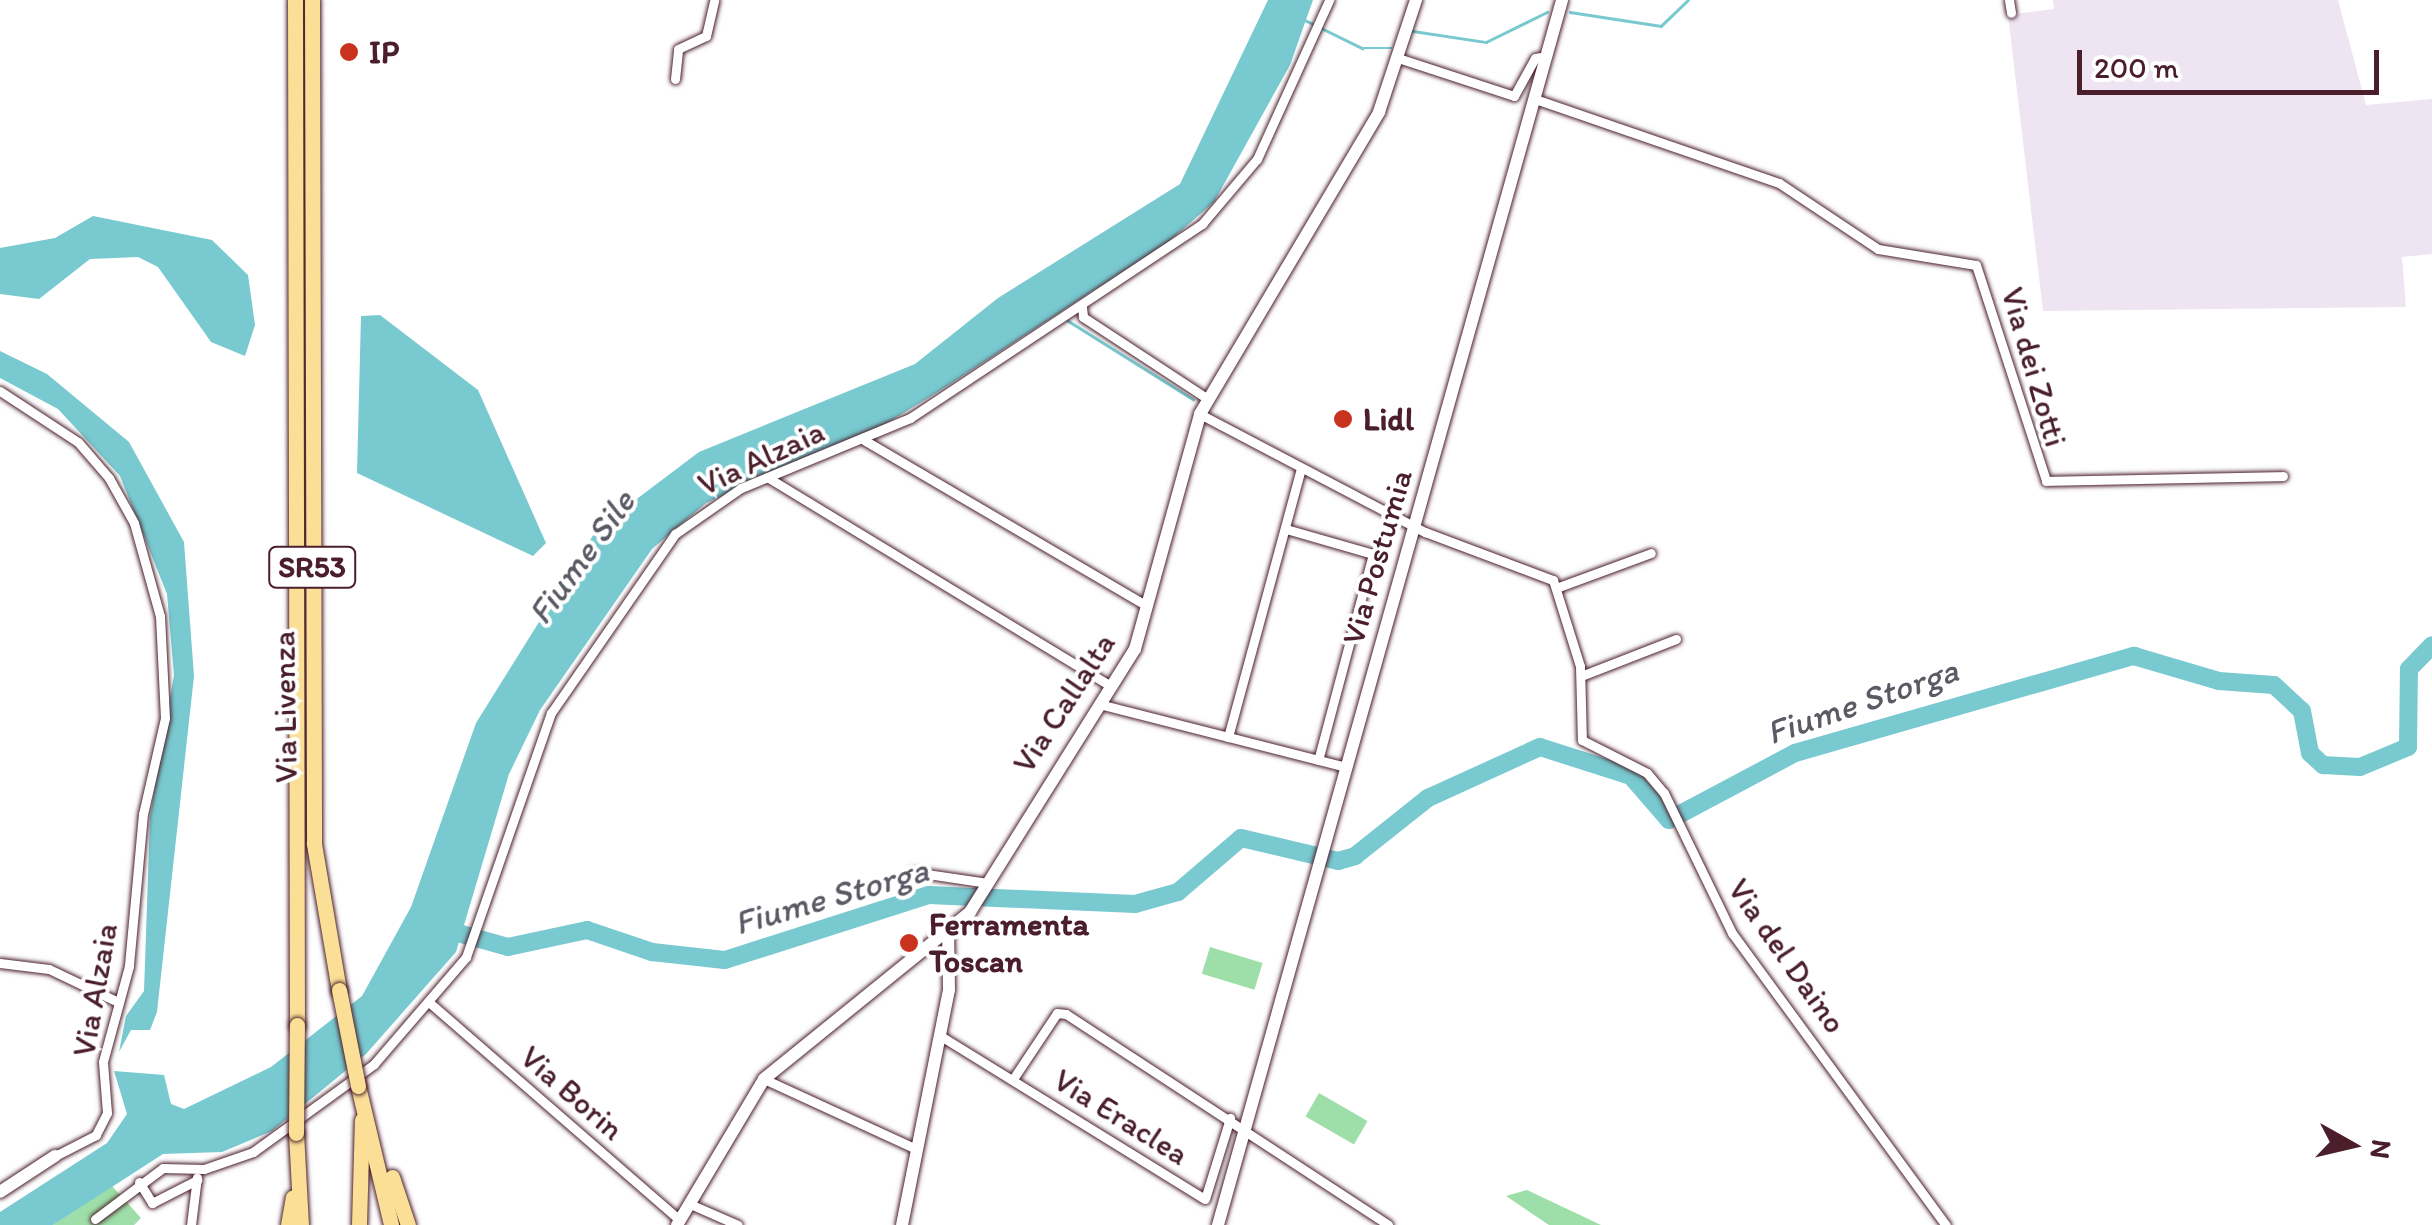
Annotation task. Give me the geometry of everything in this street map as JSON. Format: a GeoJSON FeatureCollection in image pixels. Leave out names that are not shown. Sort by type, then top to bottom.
{"type":"FeatureCollection","features":[{"type":"Feature","properties":{"kind":"highway","name":"Via Livenza"},"geometry":{"type":"LineString","coordinates":[[294,1225],[295,0]]}},
{"type":"Feature","properties":{"kind":"highway","name":"Via Livenza"},"geometry":{"type":"LineString","coordinates":[[312,0],[312,709],[323,908],[358,1086],[380,1151],[391,1225]]}},
{"type":"Feature","properties":{"kind":"highway"},"geometry":{"type":"LineString","coordinates":[[358,1086],[359,1225]]}},
{"type":"Feature","properties":{"kind":"highway"},"geometry":{"type":"LineString","coordinates":[[380,1151],[408,1225]]}},
{"type":"Feature","properties":{"kind":"highway"},"geometry":{"type":"LineString","coordinates":[[294,1225],[296,1174]]}},
{"type":"Feature","properties":{"kind":"street"},"geometry":{"type":"LineString","coordinates":[[675,80],[678,49],[706,36],[714,0]]}},
{"type":"Feature","properties":{"kind":"street","name":"Via Alzaia"},"geometry":{"type":"LineString","coordinates":[[96,1219],[139,1182],[174,1165],[197,1169],[254,1152],[308,1117],[430,1004],[474,936],[520,784],[564,692],[675,534],[767,477],[864,440],[1082,307],[1233,192],[1320,31],[1328,0]]}},
{"type":"Feature","properties":{"kind":"street","name":"Via Callalta"},"geometry":{"type":"LineString","coordinates":[[764,1079],[974,906],[1112,686],[1147,606],[1200,414],[1350,163],[1401,59],[1416,0]]}},
{"type":"Feature","properties":{"kind":"street","name":"Via Postumia"},"geometry":{"type":"LineString","coordinates":[[1218,1225],[1562,0]]}},
{"type":"Feature","properties":{"kind":"street"},"geometry":{"type":"LineString","coordinates":[[2010,0],[2011,13]]}},
{"type":"Feature","properties":{"kind":"street"},"geometry":{"type":"LineString","coordinates":[[1401,59],[1514,96],[1535,58],[1546,56]]}},
{"type":"Feature","properties":{"kind":"street","name":"Via dei Zotti"},"geometry":{"type":"LineString","coordinates":[[1535,99],[1779,182],[1878,249],[1976,265],[2046,481],[2283,476]]}},
{"type":"Feature","properties":{"kind":"street"},"geometry":{"type":"LineString","coordinates":[[1082,307],[1083,318],[1208,398]]}},
{"type":"Feature","properties":{"kind":"street","name":"Via Alzaia"},"geometry":{"type":"LineString","coordinates":[[0,391],[94,458],[128,511],[155,584],[165,718],[116,1001],[104,1124],[55,1156]]}},
{"type":"Feature","properties":{"kind":"street"},"geometry":{"type":"LineString","coordinates":[[1200,414],[1300,472],[1414,525],[1549,580],[1651,553]]}},
{"type":"Feature","properties":{"kind":"street"},"geometry":{"type":"LineString","coordinates":[[864,440],[1147,606]]}},
{"type":"Feature","properties":{"kind":"street"},"geometry":{"type":"LineString","coordinates":[[1228,738],[1300,472]]}},
{"type":"Feature","properties":{"kind":"street"},"geometry":{"type":"LineString","coordinates":[[767,477],[1112,686]]}},
{"type":"Feature","properties":{"kind":"street"},"geometry":{"type":"LineString","coordinates":[[1286,530],[1373,554],[1318,760]]}},
{"type":"Feature","properties":{"kind":"street","name":"Via del Daino"},"geometry":{"type":"LineString","coordinates":[[1549,580],[1581,676],[1582,740],[1648,774],[1672,808],[1732,933],[1946,1225]]}},
{"type":"Feature","properties":{"kind":"street"},"geometry":{"type":"LineString","coordinates":[[1581,676],[1676,638]]}},
{"type":"Feature","properties":{"kind":"street"},"geometry":{"type":"LineString","coordinates":[[1099,704],[1347,767]]}},
{"type":"Feature","properties":{"kind":"street"},"geometry":{"type":"LineString","coordinates":[[914,872],[987,884]]}},
{"type":"Feature","properties":{"kind":"street"},"geometry":{"type":"LineString","coordinates":[[902,1225],[954,952],[948,929]]}},
{"type":"Feature","properties":{"kind":"street"},"geometry":{"type":"LineString","coordinates":[[0,963],[49,969],[116,1001]]}},
{"type":"Feature","properties":{"kind":"street","name":"Via Borin"},"geometry":{"type":"LineString","coordinates":[[430,1004],[679,1222]]}},
{"type":"Feature","properties":{"kind":"street"},"geometry":{"type":"LineString","coordinates":[[1013,1080],[1062,1012],[1230,1118],[1388,1225]]}},
{"type":"Feature","properties":{"kind":"street","name":"Via Eraclea"},"geometry":{"type":"LineString","coordinates":[[940,1035],[1205,1199],[1230,1118]]}},
{"type":"Feature","properties":{"kind":"street"},"geometry":{"type":"LineString","coordinates":[[679,1222],[764,1079],[916,1149]]}},
{"type":"Feature","properties":{"kind":"street"},"geometry":{"type":"LineString","coordinates":[[0,1192],[55,1156]]}},
{"type":"Feature","properties":{"kind":"street"},"geometry":{"type":"LineString","coordinates":[[191,1225],[197,1169]]}},
{"type":"Feature","properties":{"kind":"street"},"geometry":{"type":"LineString","coordinates":[[139,1182],[152,1204],[197,1180]]}},
{"type":"Feature","properties":{"kind":"street"},"geometry":{"type":"LineString","coordinates":[[690,1204],[738,1225]]}},
{"type":"Feature","properties":{"kind":"shaded area"},"geometry":{"type":"Polygon","coordinates":[[[2053,0],[2338,0],[2366,105],[2432,99],[2432,254],[2402,257],[2406,307],[2043,311],[2008,15],[2054,9],[2053,0]]]}},
{"type":"Feature","properties":{"kind":"green space"},"geometry":{"type":"Polygon","coordinates":[[[1210,947],[1263,963],[1254,990],[1202,974],[1210,947]]]}},
{"type":"Feature","properties":{"kind":"green space"},"geometry":{"type":"Polygon","coordinates":[[[1319,1093],[1367,1121],[1354,1144],[1306,1116],[1319,1093]]]}},
{"type":"Feature","properties":{"kind":"green space"},"geometry":{"type":"Polygon","coordinates":[[[112,1186],[141,1218],[134,1225],[53,1225],[112,1186]]]}},
{"type":"Feature","properties":{"kind":"green space"},"geometry":{"type":"Polygon","coordinates":[[[1527,1190],[1601,1225],[1549,1225],[1506,1196],[1527,1190]]]}},
{"type":"Feature","properties":{"kind":"water","name":"Fiume Sile"},"geometry":{"type":"Polygon","coordinates":[[[1268,0],[1313,0],[1290,65],[1214,202],[1168,242],[941,390],[879,428],[706,503],[652,549],[540,710],[509,774],[456,952],[366,1054],[272,1131],[222,1152],[163,1154],[53,1225],[0,1225],[0,1212],[107,1143],[127,1114],[114,1071],[164,1075],[171,1104],[184,1109],[271,1067],[362,996],[411,907],[476,723],[597,529],[699,452],[915,364],[998,298],[1180,184],[1268,0]]]}},
{"type":"Feature","properties":{"kind":"water"},"geometry":{"type":"Polygon","coordinates":[[[93,216],[212,240],[248,275],[255,325],[245,356],[211,342],[158,267],[138,257],[90,259],[39,299],[0,294],[0,248],[55,238],[93,216]]]}},
{"type":"Feature","properties":{"kind":"water"},"geometry":{"type":"Polygon","coordinates":[[[380,315],[478,390],[546,543],[533,556],[357,473],[361,316],[380,315]]]}},
{"type":"Feature","properties":{"kind":"water"},"geometry":{"type":"Polygon","coordinates":[[[0,351],[47,374],[129,442],[184,542],[194,676],[157,1012],[150,1030],[131,1030],[119,1052],[126,1016],[144,991],[150,817],[174,675],[167,594],[120,476],[58,409],[0,378],[0,351]]]}},
{"type":"Feature","properties":{"kind":"waterway"},"geometry":{"type":"LineString","coordinates":[[1570,12],[1661,26],[1688,0]]}},
{"type":"Feature","properties":{"kind":"waterway"},"geometry":{"type":"LineString","coordinates":[[1413,31],[1486,42],[1547,12]]}},
{"type":"Feature","properties":{"kind":"waterway"},"geometry":{"type":"LineString","coordinates":[[1305,20],[1362,48],[1391,48]]}},
{"type":"Feature","properties":{"kind":"waterway"},"geometry":{"type":"LineString","coordinates":[[1067,320],[1193,399]]}},
{"type":"Feature","properties":{"kind":"waterway","name":"Fiume Storga"},"geometry":{"type":"LineString","coordinates":[[444,929],[508,947],[587,930],[652,952],[725,960],[929,895],[1135,904],[1178,892],[1241,838],[1338,861],[1355,856],[1428,798],[1540,747],[1631,776],[1669,820],[1795,753],[2134,656],[2219,681],[2274,685],[2302,711],[2310,753],[2323,765],[2360,767],[2408,747],[2409,669],[2432,645]]}},
{"type":"Feature","properties":{"kind":"place","name":"IP"},"geometry":{"type":"Point","coordinates":[349,52]}},
{"type":"Feature","properties":{"kind":"place","name":"Lidl"},"geometry":{"type":"Point","coordinates":[1343,419]}},
{"type":"Feature","properties":{"kind":"place","name":"Ferramenta Toscan"},"geometry":{"type":"Point","coordinates":[909,943]}}]}
